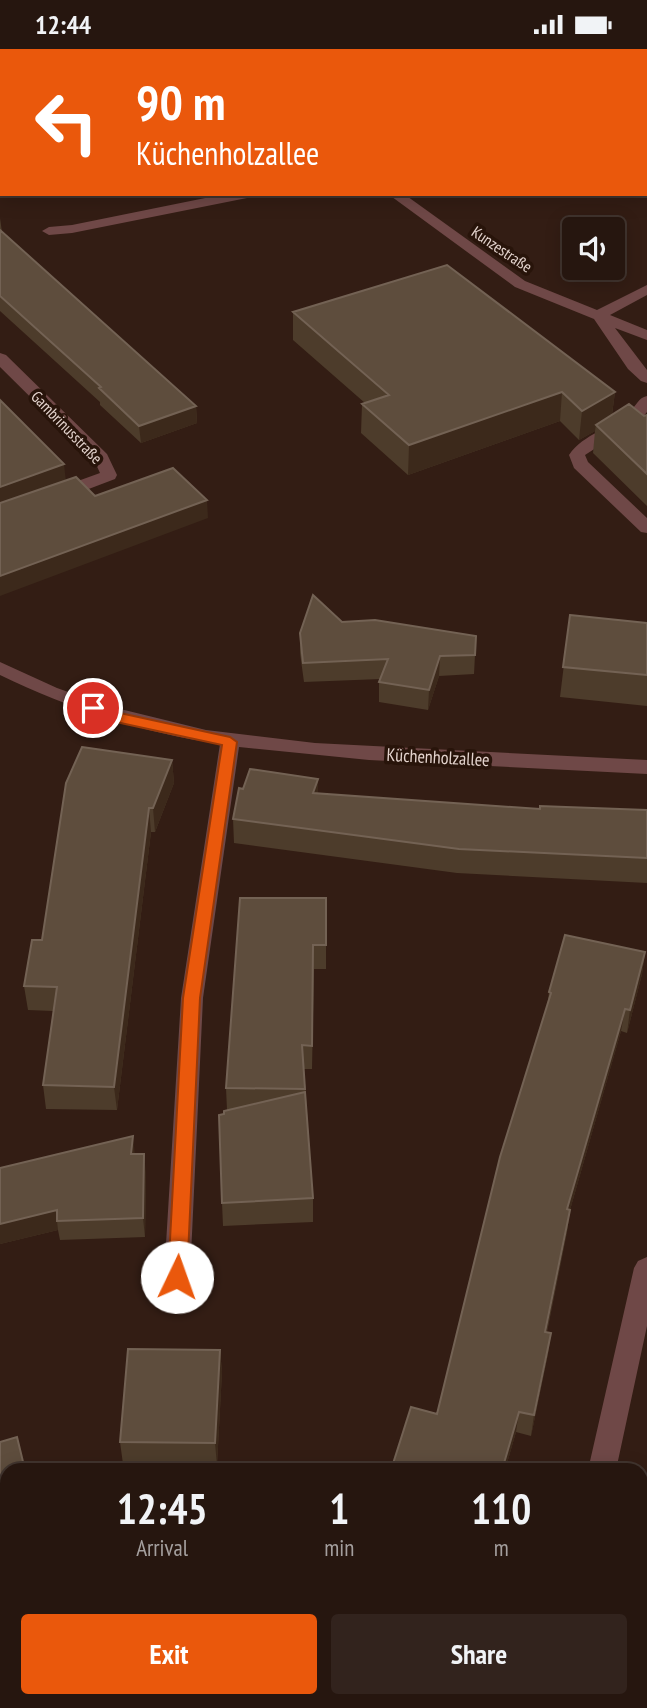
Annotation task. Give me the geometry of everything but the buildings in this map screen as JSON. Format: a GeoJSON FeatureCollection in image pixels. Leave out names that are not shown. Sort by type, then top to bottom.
{"type":"FeatureCollection","features":[{"type":"Feature","properties":{"kind":"street"},"geometry":{"type":"LineString","coordinates":[[49,231],[72,229],[237,196]]}},
{"type":"Feature","properties":{"kind":"street","name":"Kunzestraße"},"geometry":{"type":"LineString","coordinates":[[398,196],[520,284],[647,335]]}},
{"type":"Feature","properties":{"kind":"street"},"geometry":{"type":"LineString","coordinates":[[647,289],[599,315],[634,366],[647,378]]}},
{"type":"Feature","properties":{"kind":"street","name":"Gambrinusstraße"},"geometry":{"type":"LineString","coordinates":[[0,358],[101,459],[109,475],[48,498]]}},
{"type":"Feature","properties":{"kind":"street"},"geometry":{"type":"LineString","coordinates":[[647,401],[636,415],[583,447],[578,455],[580,464],[647,528]]}},
{"type":"Feature","properties":{"kind":"street","name":"Küchenholzallee"},"geometry":{"type":"LineString","coordinates":[[0,668],[25,682],[116,717],[230,742],[362,753],[647,767]]}},
{"type":"Feature","properties":{"kind":"street"},"geometry":{"type":"LineString","coordinates":[[177,1277],[192,998],[230,742]]}},
{"type":"Feature","properties":{"kind":"street"},"geometry":{"type":"LineString","coordinates":[[604,1463],[647,1268]]}},
{"type":"Feature","properties":{"kind":"route"},"geometry":{"type":"LineString","coordinates":[[93,708],[116,717],[230,742],[192,998],[177,1277]]}}]}
